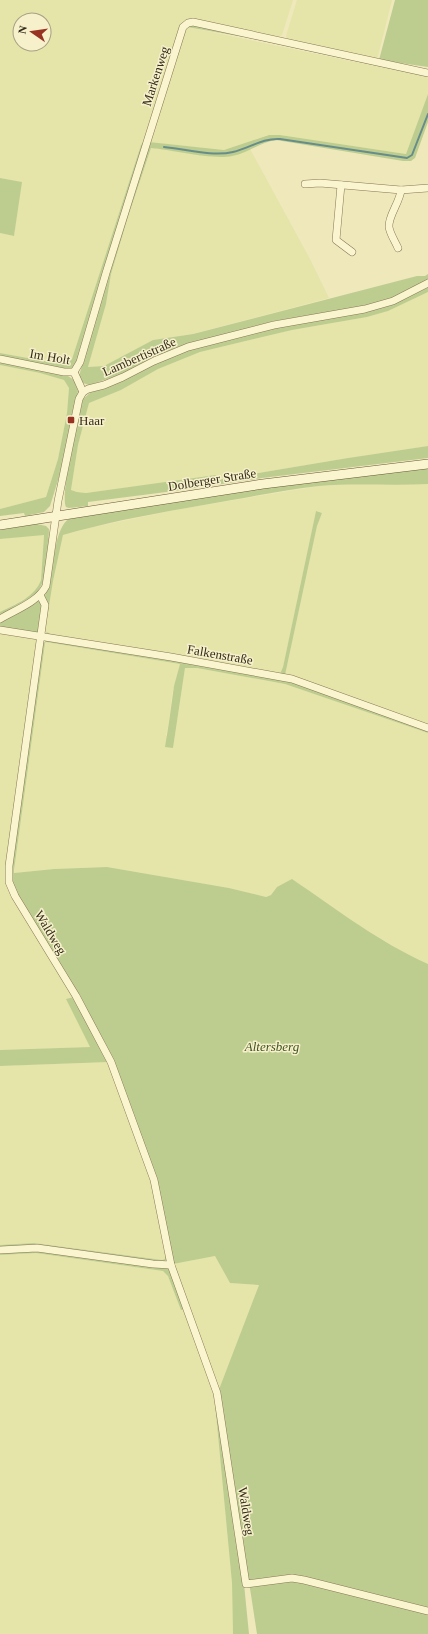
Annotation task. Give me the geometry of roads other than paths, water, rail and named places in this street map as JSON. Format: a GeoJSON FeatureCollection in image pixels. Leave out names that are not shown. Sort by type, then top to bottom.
{"type":"FeatureCollection","features":[{"type":"Feature","properties":{"kind":"main road","name":"Dolberger Straße"},"geometry":{"type":"LineString","coordinates":[[0,525],[295,480],[428,464]]}},
{"type":"Feature","properties":{"kind":"street","name":"Markenweg"},"geometry":{"type":"LineString","coordinates":[[74,372],[80,362],[106,273],[183,27],[188,23],[201,23],[428,73]]}},
{"type":"Feature","properties":{"kind":"street"},"geometry":{"type":"LineString","coordinates":[[305,184],[320,183],[401,190],[428,188]]}},
{"type":"Feature","properties":{"kind":"street"},"geometry":{"type":"LineString","coordinates":[[341,185],[336,240],[352,252]]}},
{"type":"Feature","properties":{"kind":"street"},"geometry":{"type":"LineString","coordinates":[[398,248],[390,229],[389,222],[400,198],[401,190]]}},
{"type":"Feature","properties":{"kind":"street","name":"Lambertistraße"},"geometry":{"type":"LineString","coordinates":[[83,392],[124,377],[154,361],[188,347],[274,325],[365,309],[393,301],[428,283]]}},
{"type":"Feature","properties":{"kind":"street","name":"Im Holt"},"geometry":{"type":"LineString","coordinates":[[0,359],[64,372],[74,372],[83,392]]}},
{"type":"Feature","properties":{"kind":"street"},"geometry":{"type":"LineString","coordinates":[[0,619],[40,595],[47,581],[56,516],[79,399],[83,392]]}},
{"type":"Feature","properties":{"kind":"street","name":"Waldweg"},"geometry":{"type":"LineString","coordinates":[[40,595],[45,605],[8,866],[10,882],[15,896],[76,996],[111,1062],[154,1180],[171,1265],[217,1393],[246,1584],[292,1578],[428,1611]]}},
{"type":"Feature","properties":{"kind":"street","name":"Falkenstraße"},"geometry":{"type":"LineString","coordinates":[[0,630],[171,657],[292,680],[428,728]]}},
{"type":"Feature","properties":{"kind":"street"},"geometry":{"type":"LineString","coordinates":[[0,1250],[37,1248],[153,1264],[171,1265]]}},
{"type":"Feature","properties":{"kind":"waterway"},"geometry":{"type":"LineString","coordinates":[[164,147],[217,154],[233,152],[267,140],[280,139],[407,158],[412,155],[428,114]]}},
{"type":"Feature","properties":{"kind":"place","name":"Haar"},"geometry":{"type":"Point","coordinates":[71,420]}},
{"type":"Feature","properties":{"kind":"park label","name":"Altersberg"},"geometry":{"type":"Point","coordinates":[272,1046]}}]}
